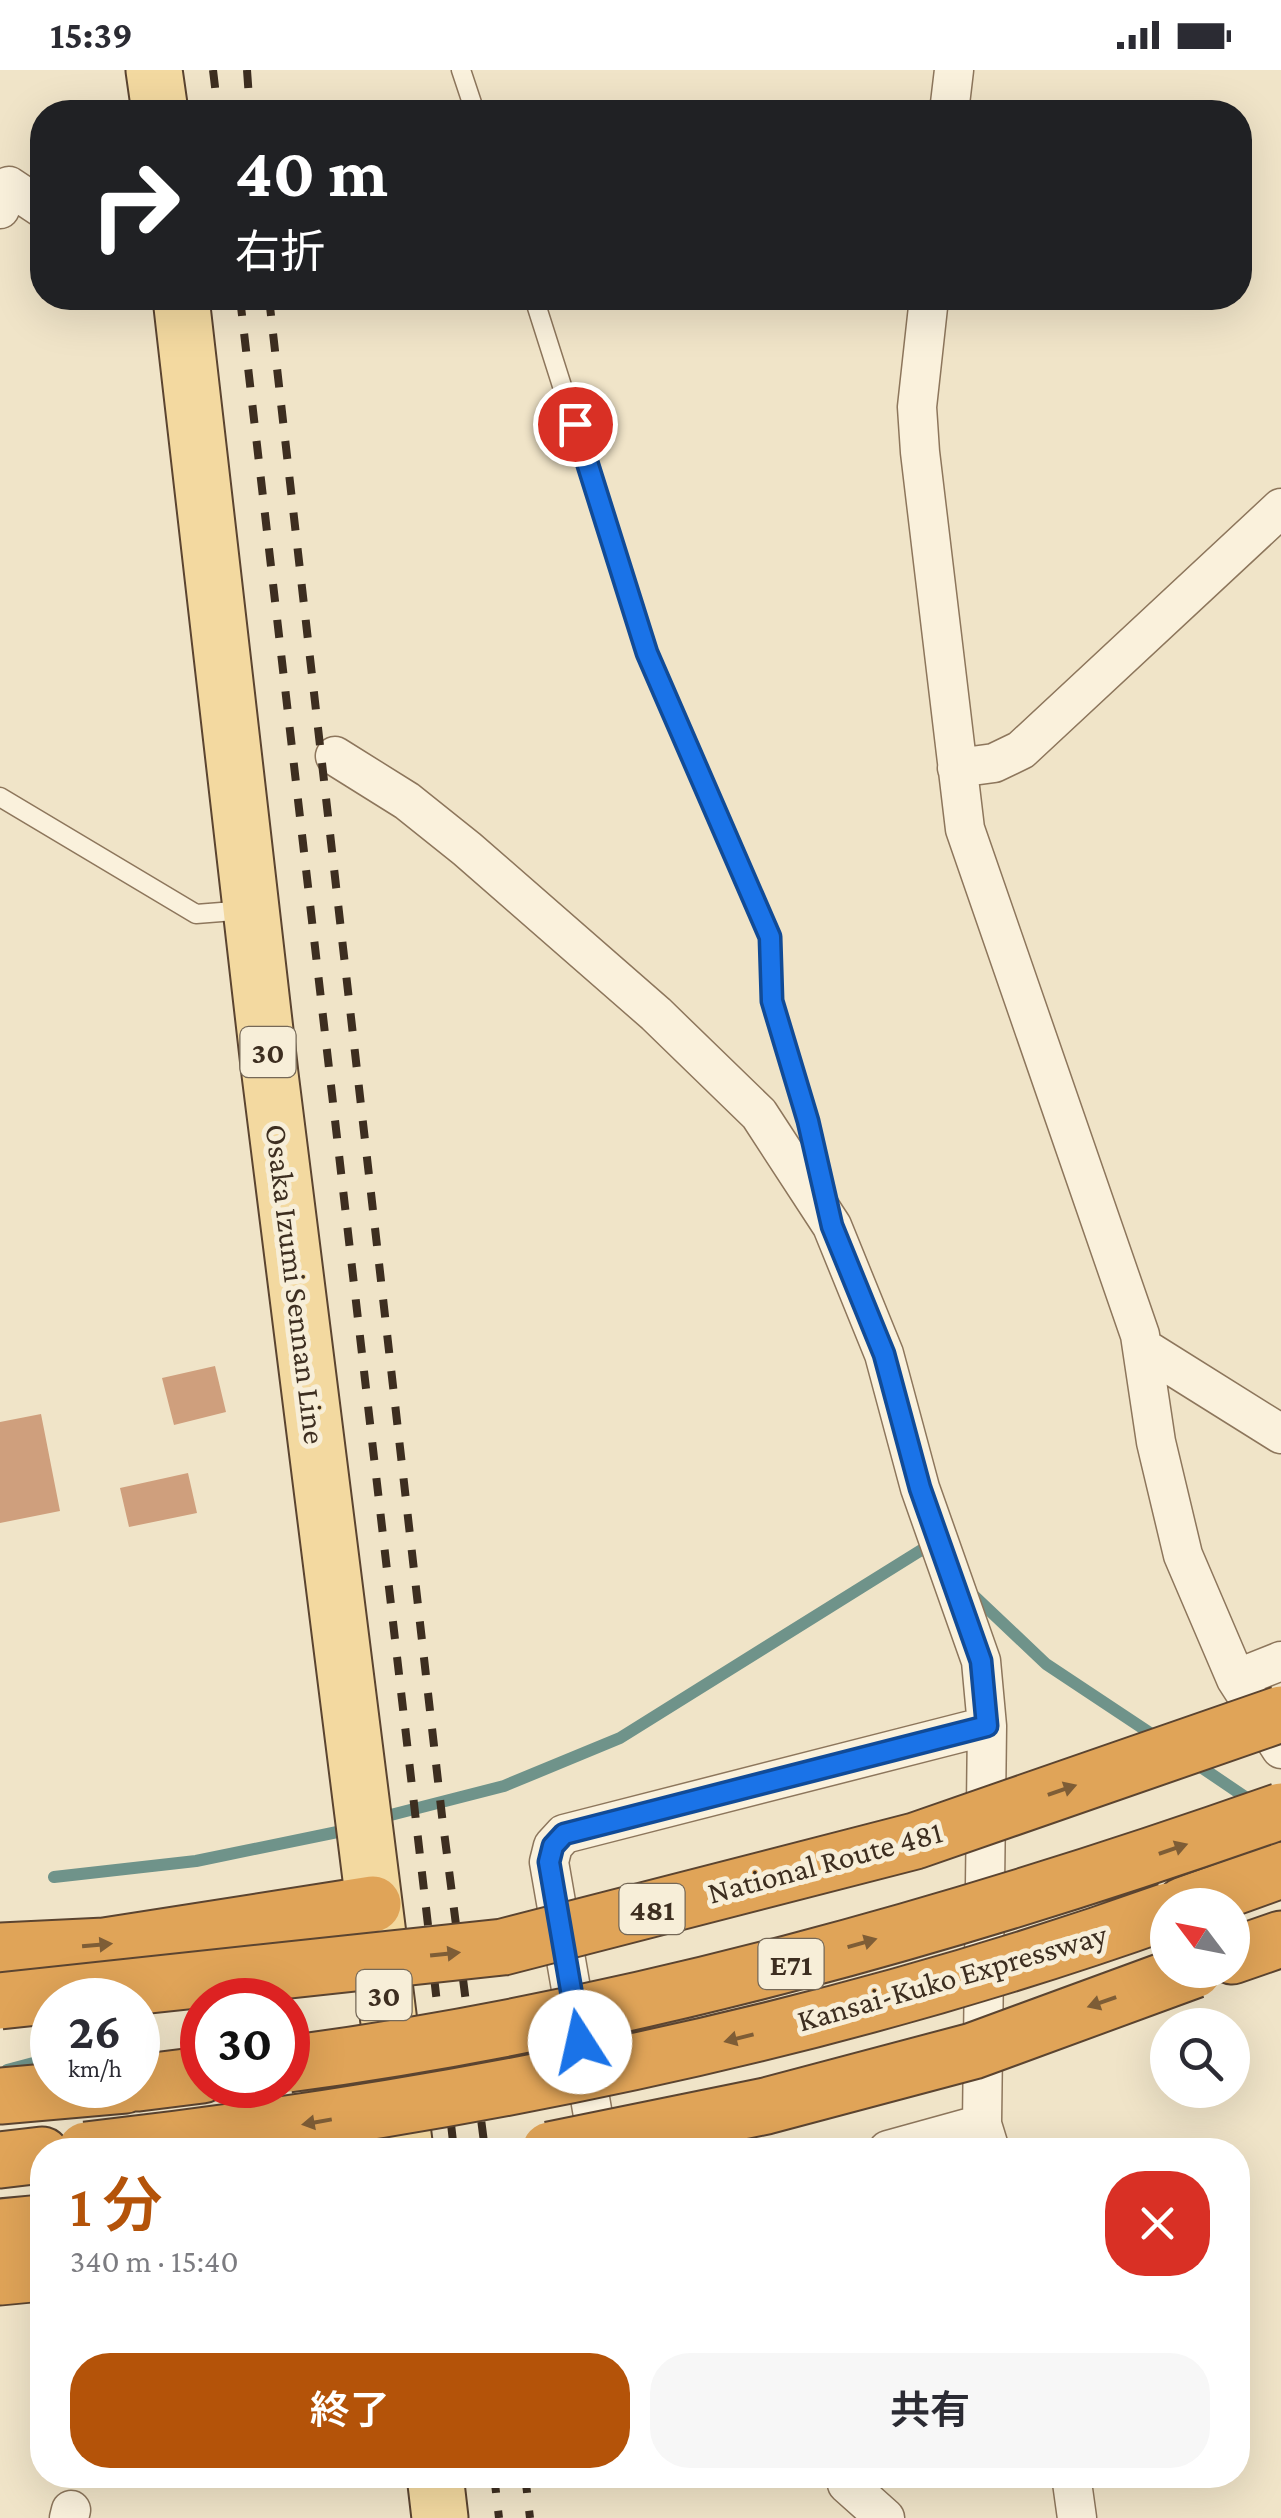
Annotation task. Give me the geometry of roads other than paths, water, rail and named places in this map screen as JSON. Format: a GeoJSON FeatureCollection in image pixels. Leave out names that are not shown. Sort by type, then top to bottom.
{"type":"FeatureCollection","features":[{"type":"Feature","properties":{"kind":"highway","name":"National Route 481"},"geometry":{"type":"LineString","coordinates":[[0,2002],[502,1948],[915,1841],[1281,1714]]}},
{"type":"Feature","properties":{"kind":"highway","name":"Kansai-Kuko Expressway"},"geometry":{"type":"LineString","coordinates":[[310,2060],[459,2036],[789,1965],[1116,1869],[1281,1810]]}},
{"type":"Feature","properties":{"kind":"highway"},"geometry":{"type":"LineString","coordinates":[[1231,1888],[1281,1870]]}},
{"type":"Feature","properties":{"kind":"highway"},"geometry":{"type":"LineString","coordinates":[[0,1951],[105,1946],[372,1904]]}},
{"type":"Feature","properties":{"kind":"highway","name":"Kansai-Kuko Expressway"},"geometry":{"type":"LineString","coordinates":[[194,2138],[284,2128],[560,2081],[926,1989],[1150,1917]]}},
{"type":"Feature","properties":{"kind":"highway"},"geometry":{"type":"LineString","coordinates":[[1250,1950],[1281,1939]]}},
{"type":"Feature","properties":{"kind":"highway"},"geometry":{"type":"LineString","coordinates":[[609,2138],[766,2106],[973,2051],[1150,1986]]}},
{"type":"Feature","properties":{"kind":"highway"},"geometry":{"type":"LineString","coordinates":[[0,2096],[30,2093]]}},
{"type":"Feature","properties":{"kind":"highway"},"geometry":{"type":"LineString","coordinates":[[0,2160],[30,2156]]}},
{"type":"Feature","properties":{"kind":"highway"},"geometry":{"type":"LineString","coordinates":[[0,2227],[30,2224]]}},
{"type":"Feature","properties":{"kind":"highway"},"geometry":{"type":"LineString","coordinates":[[0,2277],[30,2274]]}},
{"type":"Feature","properties":{"kind":"main road"},"geometry":{"type":"LineString","coordinates":[[154,70],[158,100]]}},
{"type":"Feature","properties":{"kind":"main road","name":"Osaka Izumi Sennan Line"},"geometry":{"type":"LineString","coordinates":[[182,310],[362,1823],[403,2138]]}},
{"type":"Feature","properties":{"kind":"main road"},"geometry":{"type":"LineString","coordinates":[[437,2488],[440,2518]]}},
{"type":"Feature","properties":{"kind":"street"},"geometry":{"type":"LineString","coordinates":[[950,100],[954,70]]}},
{"type":"Feature","properties":{"kind":"street"},"geometry":{"type":"LineString","coordinates":[[0,209],[9,186],[30,200]]}},
{"type":"Feature","properties":{"kind":"street"},"geometry":{"type":"LineString","coordinates":[[928,310],[917,406],[965,829],[1142,1347],[1156,1442],[1183,1555],[1236,1679],[1281,1749]]}},
{"type":"Feature","properties":{"kind":"street"},"geometry":{"type":"LineString","coordinates":[[957,768],[994,763],[1021,750],[1281,508]]}},
{"type":"Feature","properties":{"kind":"street"},"geometry":{"type":"LineString","coordinates":[[335,756],[407,801],[467,849],[656,1014],[758,1114],[832,1226],[884,1354],[920,1488],[981,1661],[987,1726],[986,2137]]}},
{"type":"Feature","properties":{"kind":"street"},"geometry":{"type":"LineString","coordinates":[[1142,1347],[1281,1434]]}},
{"type":"Feature","properties":{"kind":"street"},"geometry":{"type":"LineString","coordinates":[[1236,1679],[1281,1661]]}},
{"type":"Feature","properties":{"kind":"street"},"geometry":{"type":"LineString","coordinates":[[597,2138],[549,1862],[553,1846],[564,1834],[987,1726]]}},
{"type":"Feature","properties":{"kind":"street"},"geometry":{"type":"LineString","coordinates":[[852,2488],[884,2518]]}},
{"type":"Feature","properties":{"kind":"street"},"geometry":{"type":"LineString","coordinates":[[1073,2488],[1077,2518]]}},
{"type":"Feature","properties":{"kind":"lane"},"geometry":{"type":"LineString","coordinates":[[461,70],[471,100]]}},
{"type":"Feature","properties":{"kind":"lane"},"geometry":{"type":"LineString","coordinates":[[538,310],[647,653],[770,937],[772,1001],[808,1121],[832,1226]]}},
{"type":"Feature","properties":{"kind":"lane"},"geometry":{"type":"LineString","coordinates":[[0,798],[196,914],[253,910]]}},
{"type":"Feature","properties":{"kind":"waterway"},"geometry":{"type":"LineString","coordinates":[[375,1819],[504,1786],[620,1738],[923,1549],[933,1558]]}},
{"type":"Feature","properties":{"kind":"waterway"},"geometry":{"type":"LineString","coordinates":[[970,1592],[1046,1664],[1159,1739]]}},
{"type":"Feature","properties":{"kind":"waterway"},"geometry":{"type":"LineString","coordinates":[[1192,1761],[1254,1803]]}},
{"type":"Feature","properties":{"kind":"waterway"},"geometry":{"type":"LineString","coordinates":[[54,1877],[196,1861],[352,1829]]}},
{"type":"Feature","properties":{"kind":"waterway"},"geometry":{"type":"LineString","coordinates":[[7,2070],[30,2064]]}},
{"type":"Feature","properties":{"kind":"railway"},"geometry":{"type":"LineString","coordinates":[[213,70],[217,100]]}},
{"type":"Feature","properties":{"kind":"railway"},"geometry":{"type":"LineString","coordinates":[[247,70],[249,100]]}},
{"type":"Feature","properties":{"kind":"railway"},"geometry":{"type":"LineString","coordinates":[[241,310],[453,2138]]}},
{"type":"Feature","properties":{"kind":"railway"},"geometry":{"type":"LineString","coordinates":[[270,310],[442,1816],[483,2138]]}},
{"type":"Feature","properties":{"kind":"railway"},"geometry":{"type":"LineString","coordinates":[[496,2488],[499,2518]]}},
{"type":"Feature","properties":{"kind":"railway"},"geometry":{"type":"LineString","coordinates":[[527,2488],[530,2518]]}}]}
